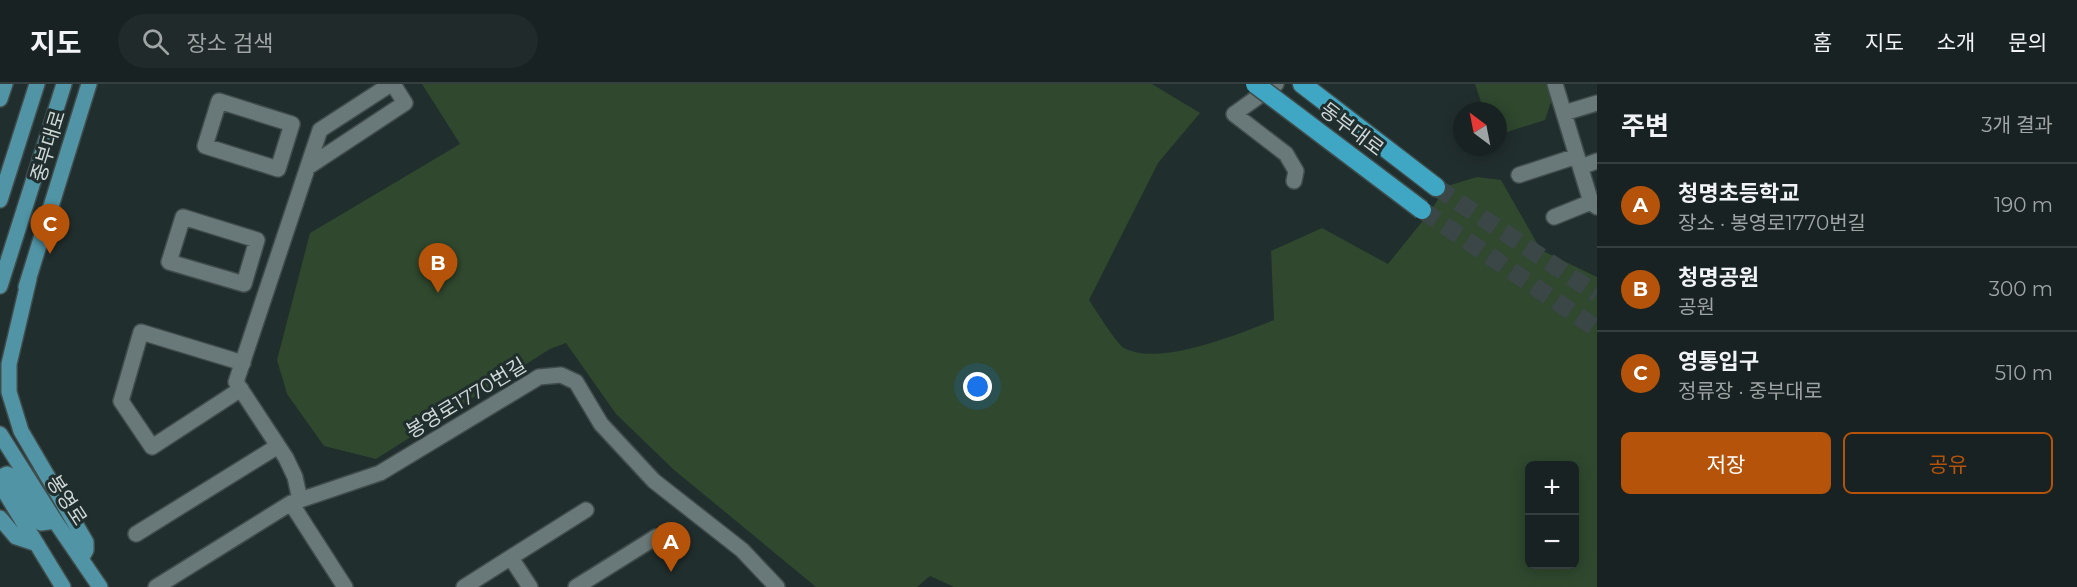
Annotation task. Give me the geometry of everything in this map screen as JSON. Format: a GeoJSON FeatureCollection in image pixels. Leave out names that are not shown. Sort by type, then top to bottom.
{"type":"FeatureCollection","features":[{"type":"Feature","properties":{"kind":"highway","name":"동부대로"},"geometry":{"type":"LineString","coordinates":[[1255,84],[1422,210]]}},
{"type":"Feature","properties":{"kind":"highway","name":"동부대로"},"geometry":{"type":"LineString","coordinates":[[1302,84],[1436,187]]}},
{"type":"Feature","properties":{"kind":"main road"},"geometry":{"type":"LineString","coordinates":[[0,99],[5,84]]}},
{"type":"Feature","properties":{"kind":"main road"},"geometry":{"type":"LineString","coordinates":[[0,200],[37,84]]}},
{"type":"Feature","properties":{"kind":"main road"},"geometry":{"type":"LineString","coordinates":[[0,286],[64,84]]}},
{"type":"Feature","properties":{"kind":"main road","name":"중부대로"},"geometry":{"type":"LineString","coordinates":[[0,357],[29,279],[89,84]]}},
{"type":"Feature","properties":{"kind":"main road"},"geometry":{"type":"LineString","coordinates":[[29,279],[9,364],[9,392],[21,431],[86,542],[86,549],[81,559]]}},
{"type":"Feature","properties":{"kind":"main road","name":"봉영로"},"geometry":{"type":"LineString","coordinates":[[0,434],[100,587]]}},
{"type":"Feature","properties":{"kind":"main road"},"geometry":{"type":"LineString","coordinates":[[55,521],[41,522],[37,519],[11,476],[7,474],[3,477],[0,483],[63,587]]}},
{"type":"Feature","properties":{"kind":"main road"},"geometry":{"type":"LineString","coordinates":[[0,518],[16,537],[37,544]]}},
{"type":"Feature","properties":{"kind":"street"},"geometry":{"type":"LineString","coordinates":[[310,161],[405,103],[392,84],[320,130],[236,382],[278,446],[295,477],[296,502],[345,587]]}},
{"type":"Feature","properties":{"kind":"street"},"geometry":{"type":"LineString","coordinates":[[1276,84],[1234,114],[1286,154],[1296,171],[1294,181]]}},
{"type":"Feature","properties":{"kind":"street"},"geometry":{"type":"LineString","coordinates":[[1554,217],[1594,205],[1555,84]]}},
{"type":"Feature","properties":{"kind":"street"},"geometry":{"type":"LineString","coordinates":[[219,101],[292,124],[285,146],[278,169],[205,146],[219,101]]}},
{"type":"Feature","properties":{"kind":"street"},"geometry":{"type":"LineString","coordinates":[[1564,113],[1597,103]]}},
{"type":"Feature","properties":{"kind":"street"},"geometry":{"type":"LineString","coordinates":[[285,146],[310,161]]}},
{"type":"Feature","properties":{"kind":"street"},"geometry":{"type":"LineString","coordinates":[[1519,175],[1579,161],[1597,161]]}},
{"type":"Feature","properties":{"kind":"street"},"geometry":{"type":"LineString","coordinates":[[183,217],[257,240],[251,260],[244,284],[170,262],[183,217]]}},
{"type":"Feature","properties":{"kind":"street"},"geometry":{"type":"LineString","coordinates":[[251,260],[274,268]]}},
{"type":"Feature","properties":{"kind":"street"},"geometry":{"type":"LineString","coordinates":[[241,389],[152,447],[121,401],[141,332],[243,363]]}},
{"type":"Feature","properties":{"kind":"street","name":"봉영로1770번길"},"geometry":{"type":"LineString","coordinates":[[156,587],[296,502],[380,473],[539,377],[561,375],[576,382],[601,424],[654,481],[742,550],[777,587]]}},
{"type":"Feature","properties":{"kind":"street"},"geometry":{"type":"LineString","coordinates":[[136,534],[278,446]]}},
{"type":"Feature","properties":{"kind":"street"},"geometry":{"type":"LineString","coordinates":[[465,587],[586,510]]}},
{"type":"Feature","properties":{"kind":"street"},"geometry":{"type":"LineString","coordinates":[[576,587],[656,537]]}},
{"type":"Feature","properties":{"kind":"street"},"geometry":{"type":"LineString","coordinates":[[511,558],[530,587]]}},
{"type":"Feature","properties":{"kind":"green space"},"geometry":{"type":"Polygon","coordinates":[[[422,84],[1152,84],[1200,113],[1158,163],[1089,300],[1124,348],[1139,353],[1158,354],[1178,351],[1220,340],[1274,320],[1271,251],[1322,228],[1388,264],[1429,213],[1447,186],[1477,177],[1501,180],[1541,250],[1597,277],[1597,587],[954,587],[930,576],[917,587],[816,587],[673,469],[616,414],[566,343],[550,349],[376,459],[324,446],[287,394],[277,360],[310,233],[460,144],[422,84]]]}},
{"type":"Feature","properties":{"kind":"green space"},"geometry":{"type":"Polygon","coordinates":[[[1475,84],[1549,84],[1553,96],[1545,120],[1507,132],[1507,102],[1481,102],[1475,84]]]}},
{"type":"Feature","properties":{"kind":"tunnel"},"geometry":{"type":"LineString","coordinates":[[1436,187],[1597,294]]}},
{"type":"Feature","properties":{"kind":"tunnel"},"geometry":{"type":"LineString","coordinates":[[1422,210],[1597,329]]}},
{"type":"Feature","properties":{"kind":"place","name":"영통입구"},"geometry":{"type":"Point","coordinates":[50,254]}},
{"type":"Feature","properties":{"kind":"place","name":"청명공원"},"geometry":{"type":"Point","coordinates":[438,293]}},
{"type":"Feature","properties":{"kind":"place","name":"청명초등학교"},"geometry":{"type":"Point","coordinates":[671,572]}}]}
